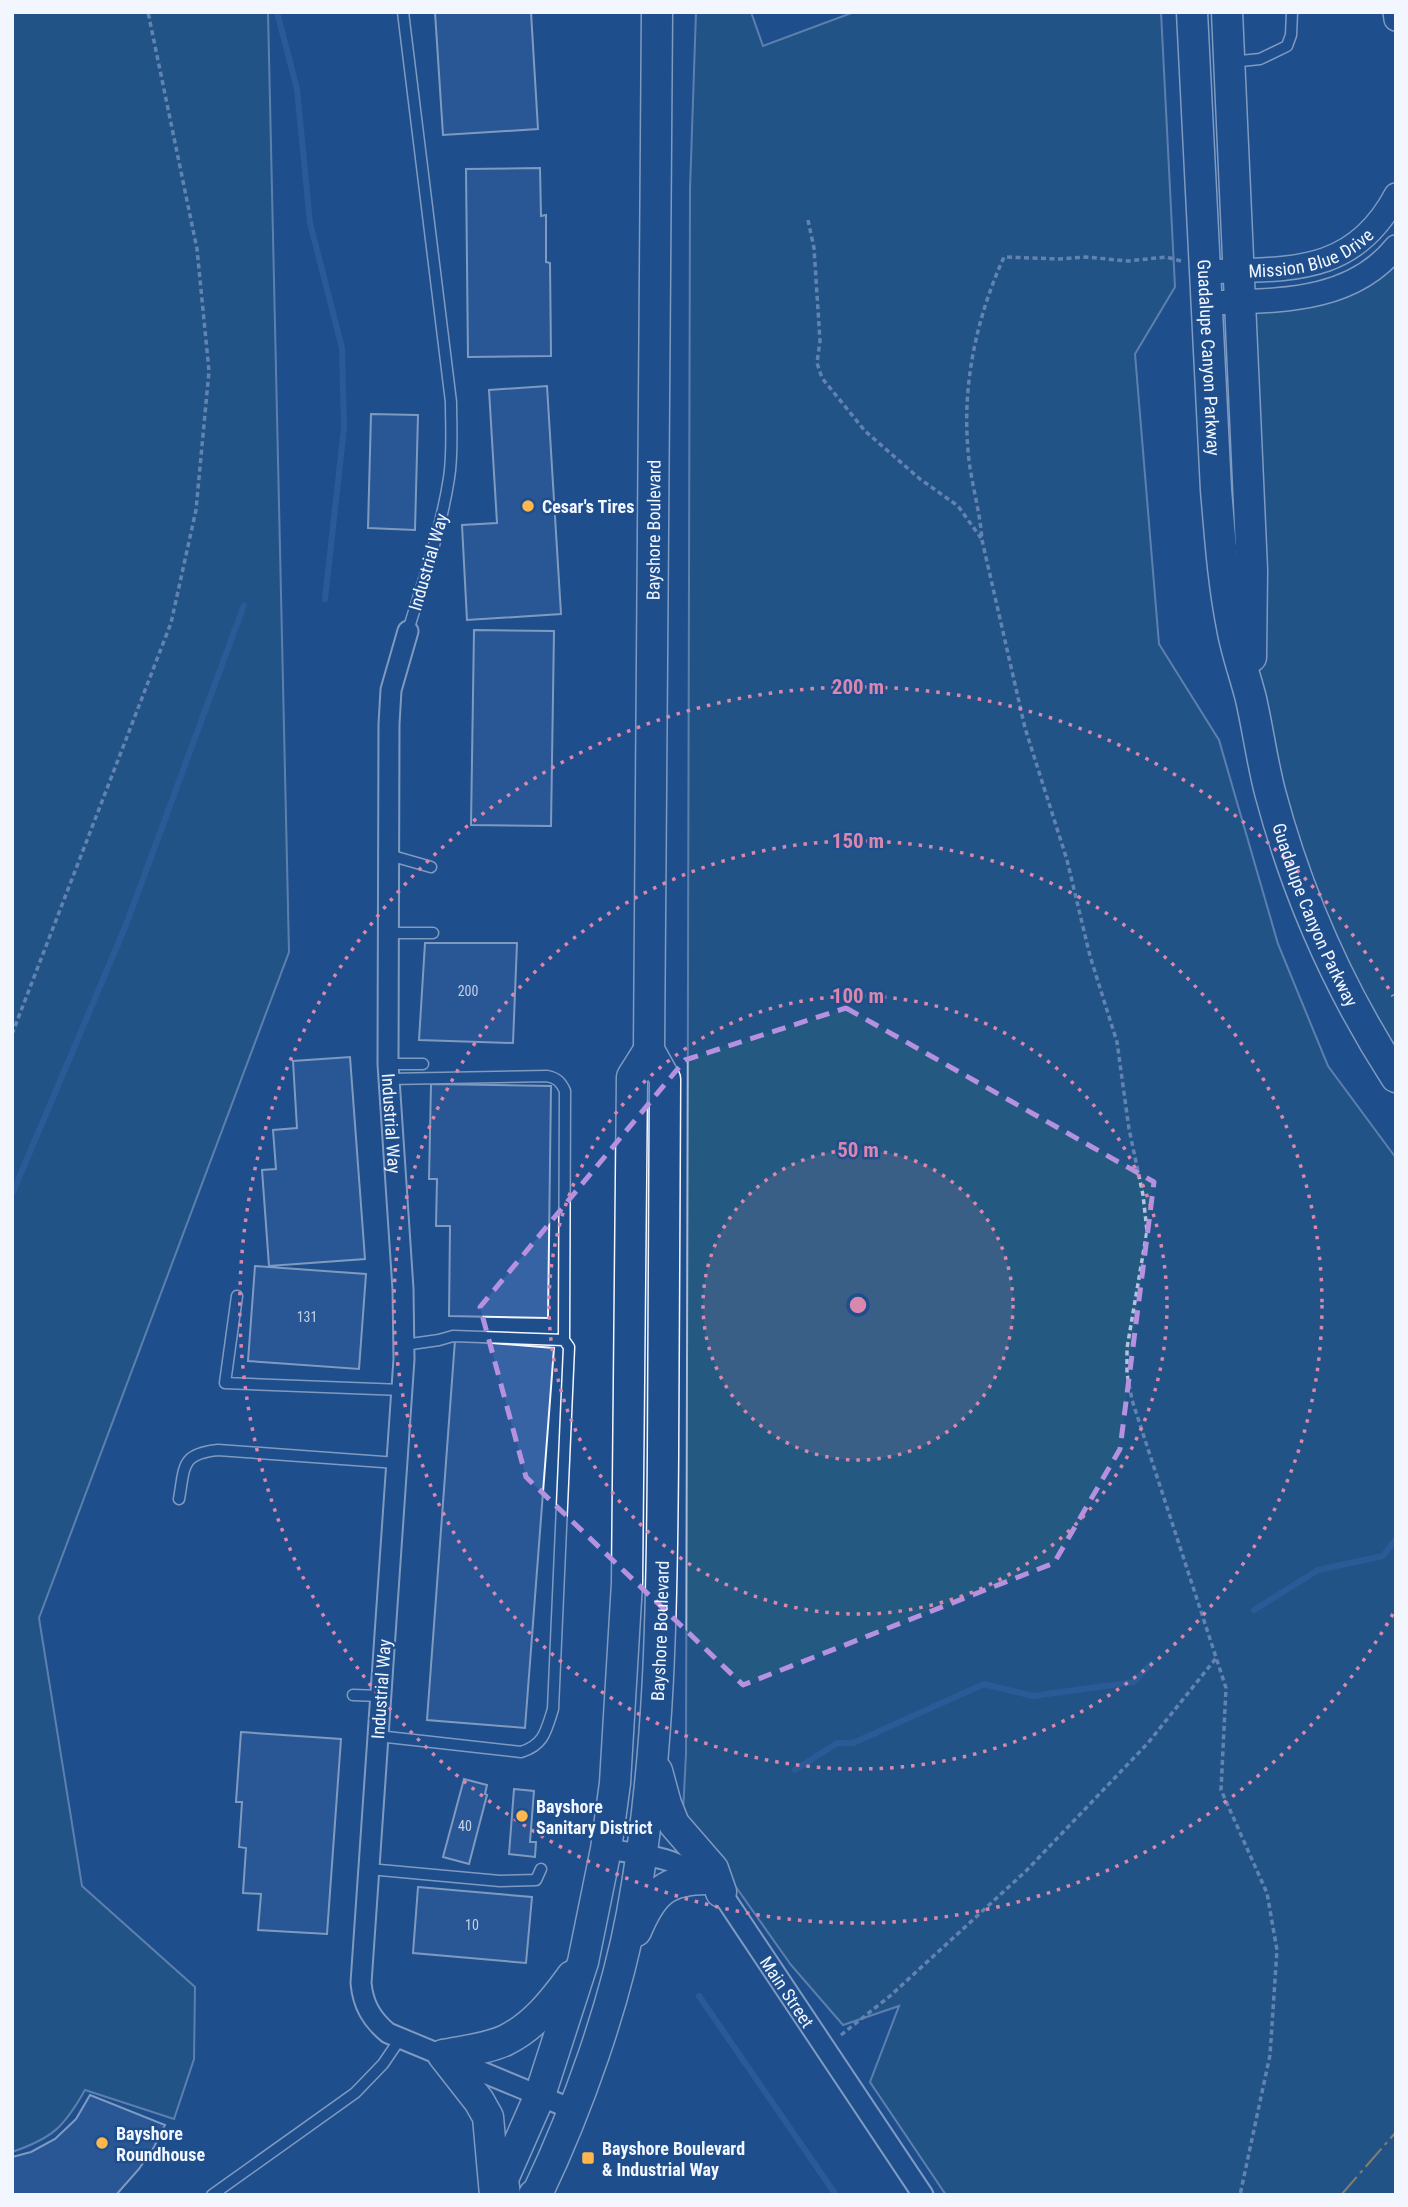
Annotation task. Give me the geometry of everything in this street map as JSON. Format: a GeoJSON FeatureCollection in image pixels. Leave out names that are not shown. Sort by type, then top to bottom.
{"type":"FeatureCollection","features":[{"type":"Feature","properties":{"kind":"main road","name":"Bayshore Boulevard"},"geometry":{"type":"LineString","coordinates":[[534,2195],[554,2158],[574,2109],[619,1969],[632,1914],[650,1787],[662,1585],[665,1079],[649,1050],[657,12]]}},
{"type":"Feature","properties":{"kind":"main road","name":"Guadalupe Canyon Parkway"},"geometry":{"type":"LineString","coordinates":[[1192,12],[1204,272],[1222,559],[1232,629],[1251,699],[1269,790],[1297,879],[1332,965],[1396,1077]]}},
{"type":"Feature","properties":{"kind":"main road","name":"Guadalupe Canyon Parkway"},"geometry":{"type":"LineString","coordinates":[[1227,12],[1252,570],[1251,699]]}},
{"type":"Feature","properties":{"kind":"main road","name":"Bayshore Boulevard"},"geometry":{"type":"LineString","coordinates":[[505,2195],[503,2179],[540,2095],[583,1962],[606,1849],[615,1783],[627,1583],[632,1077],[649,1050]]}},
{"type":"Feature","properties":{"kind":"main road"},"geometry":{"type":"LineString","coordinates":[[619,1969],[642,1915],[666,1886],[685,1879],[714,1886],[713,1869],[674,1824],[652,1752]]}},
{"type":"Feature","properties":{"kind":"main road"},"geometry":{"type":"LineString","coordinates":[[495,2195],[488,2117],[479,2101],[443,2055],[506,2040],[549,2006],[583,1962]]}},
{"type":"Feature","properties":{"kind":"street"},"geometry":{"type":"LineString","coordinates":[[1395,12],[1396,19]]}},
{"type":"Feature","properties":{"kind":"street","name":"Mission Blue Drive"},"geometry":{"type":"LineString","coordinates":[[1204,272],[1310,266],[1332,257],[1373,229],[1396,195]]}},
{"type":"Feature","properties":{"kind":"street","name":"Mission Blue Drive"},"geometry":{"type":"LineString","coordinates":[[1206,303],[1293,300],[1318,295],[1346,285],[1371,270],[1396,247]]}},
{"type":"Feature","properties":{"kind":"street","name":"Industrial Way"},"geometry":{"type":"LineString","coordinates":[[408,631],[391,691],[388,855],[388,1072],[403,1289],[404,1345],[360,1983],[362,1994],[378,2025],[400,2039],[574,2109]]}},
{"type":"Feature","properties":{"kind":"street","name":"Main Street"},"geometry":{"type":"LineString","coordinates":[[606,1849],[676,1863],[692,1869],[714,1886],[923,2195]]}},
{"type":"Feature","properties":{"kind":"lane","name":"Industrial Way"},"geometry":{"type":"LineString","coordinates":[[403,12],[451,402],[452,438],[443,515],[408,631]]}},
{"type":"Feature","properties":{"kind":"lane"},"geometry":{"type":"LineString","coordinates":[[1229,62],[1260,59],[1287,46],[1291,35],[1292,12]]}},
{"type":"Feature","properties":{"kind":"lane"},"geometry":{"type":"LineString","coordinates":[[388,855],[431,867]]}},
{"type":"Feature","properties":{"kind":"lane"},"geometry":{"type":"LineString","coordinates":[[388,933],[433,933]]}},
{"type":"Feature","properties":{"kind":"lane"},"geometry":{"type":"LineString","coordinates":[[388,1072],[423,1064]]}},
{"type":"Feature","properties":{"kind":"lane"},"geometry":{"type":"LineString","coordinates":[[378,1736],[521,1752],[535,1748],[546,1731],[553,1709],[569,1347],[564,1339],[563,1085],[559,1080],[547,1076],[388,1072]]}},
{"type":"Feature","properties":{"kind":"lane"},"geometry":{"type":"LineString","coordinates":[[237,1296],[225,1382],[402,1390]]}},
{"type":"Feature","properties":{"kind":"lane"},"geometry":{"type":"LineString","coordinates":[[404,1345],[453,1336],[564,1339]]}},
{"type":"Feature","properties":{"kind":"lane"},"geometry":{"type":"LineString","coordinates":[[179,1499],[186,1465],[192,1455],[199,1452],[218,1450],[397,1463]]}},
{"type":"Feature","properties":{"kind":"lane"},"geometry":{"type":"LineString","coordinates":[[353,1695],[381,1696]]}},
{"type":"Feature","properties":{"kind":"lane"},"geometry":{"type":"LineString","coordinates":[[369,1869],[500,1881],[536,1880],[541,1869]]}},
{"type":"Feature","properties":{"kind":"lane"},"geometry":{"type":"LineString","coordinates":[[212,2195],[355,2093],[383,2064],[400,2039]]}},
{"type":"Feature","properties":{"kind":"path"},"geometry":{"type":"LineString","coordinates":[[12,1034],[171,623],[196,510],[209,371],[207,344],[197,249],[148,12]]}},
{"type":"Feature","properties":{"kind":"path"},"geometry":{"type":"LineString","coordinates":[[808,220],[814,248],[820,341],[817,363],[822,378],[865,431],[920,480],[958,506],[982,540]]}},
{"type":"Feature","properties":{"kind":"path"},"geometry":{"type":"LineString","coordinates":[[1204,272],[1176,258],[1166,257],[1128,261],[1086,257],[1004,257],[989,290],[974,348],[967,402],[968,451],[982,540],[1025,728],[1067,860],[1090,956],[1116,1042],[1129,1129],[1143,1195],[1147,1231],[1127,1348],[1127,1373],[1132,1400],[1226,1688],[1221,1790],[1267,1893],[1277,1950],[1270,2055],[1240,2195]]}},
{"type":"Feature","properties":{"kind":"path"},"geometry":{"type":"LineString","coordinates":[[824,2045],[842,2035],[890,1996],[1026,1871],[1148,1743],[1217,1656]]}},
{"type":"Feature","properties":{"kind":"highlighted area"},"geometry":{"type":"Polygon","coordinates":[[[846,1008],[1154,1182],[1120,1449],[1054,1563],[743,1685],[526,1477],[480,1307],[685,1060],[846,1008]]]}},
{"type":"Feature","properties":{"kind":"shaded area"},"geometry":{"type":"Polygon","coordinates":[[[12,12],[268,12],[289,952],[39,1618],[82,1886],[195,1987],[194,2059],[174,2119],[85,2090],[56,2130],[38,2142],[12,2152],[12,12]]]}},
{"type":"Feature","properties":{"kind":"shaded area"},"geometry":{"type":"Polygon","coordinates":[[[696,12],[751,12],[763,46],[854,12],[1161,12],[1175,287],[1135,354],[1159,644],[1219,740],[1278,944],[1328,1066],[1396,1158],[1396,2195],[946,2195],[870,2082],[899,2006],[843,2025],[791,1965],[683,1812],[686,1754],[690,189],[696,12]]]}},
{"type":"Feature","properties":{"kind":"shaded area"},"geometry":{"type":"Polygon","coordinates":[[[1396,247],[1396,1077],[1376,1046],[1259,744],[1239,301],[1293,300],[1396,247]]]}},
{"type":"Feature","properties":{"kind":"building"},"geometry":{"type":"Polygon","coordinates":[[[435,12],[531,12],[538,129],[443,135],[435,12]]]}},
{"type":"Feature","properties":{"kind":"building"},"geometry":{"type":"Polygon","coordinates":[[[540,168],[541,216],[546,215],[546,262],[550,263],[551,356],[468,357],[466,169],[540,168]]]}},
{"type":"Feature","properties":{"kind":"building"},"geometry":{"type":"Polygon","coordinates":[[[547,386],[561,614],[467,620],[462,525],[497,523],[489,390],[547,386]]]}},
{"type":"Feature","properties":{"kind":"building"},"geometry":{"type":"Polygon","coordinates":[[[371,414],[418,415],[415,530],[368,528],[371,414]]]}},
{"type":"Feature","properties":{"kind":"building"},"geometry":{"type":"Polygon","coordinates":[[[474,630],[554,631],[551,826],[471,825],[474,630]]]}},
{"type":"Feature","properties":{"kind":"building"},"geometry":{"type":"Polygon","coordinates":[[[425,943],[517,943],[513,1043],[419,1040],[425,943]]]}},
{"type":"Feature","properties":{"kind":"building"},"geometry":{"type":"Polygon","coordinates":[[[350,1057],[365,1259],[269,1266],[262,1170],[276,1169],[273,1130],[297,1128],[293,1061],[350,1057]]]}},
{"type":"Feature","properties":{"kind":"building"},"geometry":{"type":"Polygon","coordinates":[[[431,1084],[551,1086],[548,1318],[449,1316],[450,1226],[436,1226],[437,1179],[429,1179],[431,1084]]]}},
{"type":"Feature","properties":{"kind":"building"},"geometry":{"type":"Polygon","coordinates":[[[255,1266],[366,1274],[359,1369],[248,1361],[255,1266]]]}},
{"type":"Feature","properties":{"kind":"building"},"geometry":{"type":"Polygon","coordinates":[[[455,1340],[554,1348],[525,1728],[427,1720],[455,1340]]]}},
{"type":"Feature","properties":{"kind":"building"},"geometry":{"type":"Polygon","coordinates":[[[241,1732],[341,1739],[327,1934],[258,1930],[261,1894],[243,1893],[246,1848],[239,1847],[242,1802],[236,1802],[241,1732]]]}},
{"type":"Feature","properties":{"kind":"building"},"geometry":{"type":"Polygon","coordinates":[[[464,1779],[487,1785],[487,1795],[469,1864],[443,1857],[464,1779]]]}},
{"type":"Feature","properties":{"kind":"building","name":"Bayshore Sanitary District"},"geometry":{"type":"Polygon","coordinates":[[[514,1789],[534,1791],[530,1842],[536,1842],[535,1857],[509,1854],[514,1789]]]}},
{"type":"Feature","properties":{"kind":"building"},"geometry":{"type":"Polygon","coordinates":[[[418,1887],[532,1897],[526,1963],[413,1953],[418,1887]]]}},
{"type":"Feature","properties":{"kind":"building","name":"Bayshore Roundhouse"},"geometry":{"type":"Polygon","coordinates":[[[90,2095],[165,2125],[139,2169],[116,2195],[12,2195],[12,2157],[31,2152],[55,2139],[76,2119],[90,2095]]]}},
{"type":"Feature","properties":{"kind":"waterway"},"geometry":{"type":"LineString","coordinates":[[277,12],[297,89],[310,223],[342,348],[344,428],[325,599]]}},
{"type":"Feature","properties":{"kind":"waterway"},"geometry":{"type":"LineString","coordinates":[[13,1192],[126,925],[244,605]]}},
{"type":"Feature","properties":{"kind":"waterway"},"geometry":{"type":"LineString","coordinates":[[1254,1610],[1318,1570],[1383,1556],[1396,1539]]}},
{"type":"Feature","properties":{"kind":"waterway"},"geometry":{"type":"LineString","coordinates":[[795,1770],[837,1743],[853,1743],[984,1684],[1033,1696],[1134,1682],[1151,1664]]}},
{"type":"Feature","properties":{"kind":"waterway"},"geometry":{"type":"LineString","coordinates":[[699,1996],[836,2195]]}},
{"type":"Feature","properties":{"kind":"power"},"geometry":{"type":"LineString","coordinates":[[1341,2195],[1396,2132]]}},
{"type":"Feature","properties":{"kind":"place","name":"Cesar's Tires"},"geometry":{"type":"Point","coordinates":[528,506]}},
{"type":"Feature","properties":{"kind":"place","name":"Bayshore Sanitary District"},"geometry":{"type":"Point","coordinates":[522,1816]}},
{"type":"Feature","properties":{"kind":"place","name":"Bayshore Roundhouse"},"geometry":{"type":"Point","coordinates":[102,2143]}},
{"type":"Feature","properties":{"kind":"place","name":"Bayshore Boulevard & Industrial Way"},"geometry":{"type":"Point","coordinates":[588,2158]}}]}
